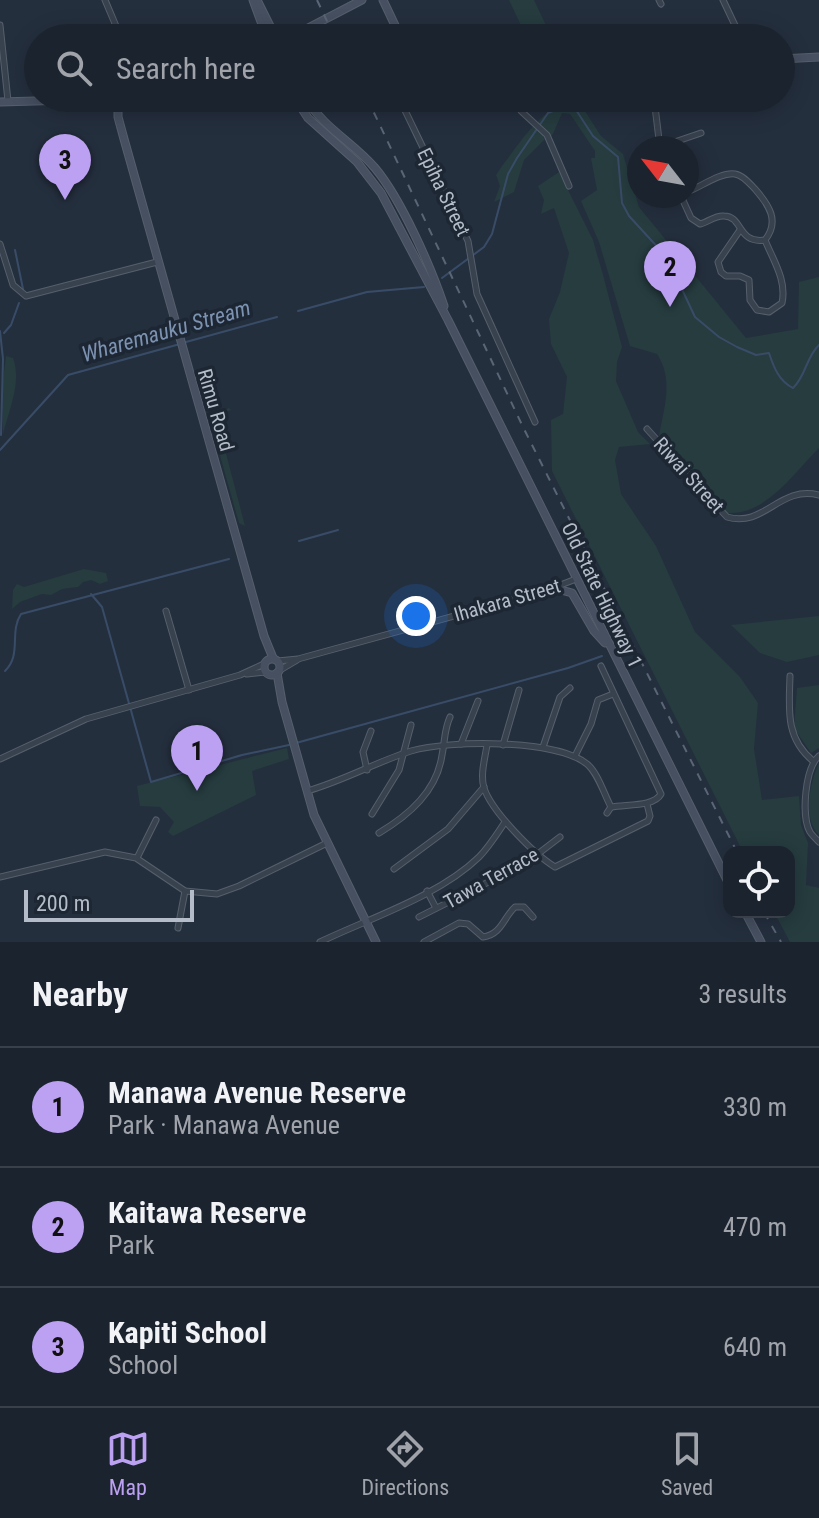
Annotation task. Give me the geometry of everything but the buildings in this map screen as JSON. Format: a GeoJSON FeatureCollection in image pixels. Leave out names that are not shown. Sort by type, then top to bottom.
{"type":"FeatureCollection","features":[{"type":"Feature","properties":{"kind":"main road"},"geometry":{"type":"LineString","coordinates":[[255,0],[263,24]]}},
{"type":"Feature","properties":{"kind":"main road"},"geometry":{"type":"LineString","coordinates":[[255,0],[268,24]]}},
{"type":"Feature","properties":{"kind":"main road"},"geometry":{"type":"LineString","coordinates":[[316,24],[362,0]]}},
{"type":"Feature","properties":{"kind":"main road"},"geometry":{"type":"LineString","coordinates":[[383,0],[394,24]]}},
{"type":"Feature","properties":{"kind":"main road"},"geometry":{"type":"LineString","coordinates":[[795,58],[819,57]]}},
{"type":"Feature","properties":{"kind":"main road"},"geometry":{"type":"LineString","coordinates":[[4,102],[24,101]]}},
{"type":"Feature","properties":{"kind":"main road","name":"Rimu Road"},"geometry":{"type":"LineString","coordinates":[[120,112],[124,139],[157,262],[314,815],[376,942]]}},
{"type":"Feature","properties":{"kind":"main road","name":"Old State Highway 1"},"geometry":{"type":"LineString","coordinates":[[305,112],[316,127],[366,172],[432,283]]}},
{"type":"Feature","properties":{"kind":"main road","name":"Old State Highway 1"},"geometry":{"type":"LineString","coordinates":[[316,112],[378,172],[395,198],[448,320],[723,872]]}},
{"type":"Feature","properties":{"kind":"main road"},"geometry":{"type":"LineString","coordinates":[[554,588],[572,593],[594,631],[612,651]]}},
{"type":"Feature","properties":{"kind":"main road"},"geometry":{"type":"LineString","coordinates":[[748,918],[761,942]]}},
{"type":"Feature","properties":{"kind":"street"},"geometry":{"type":"LineString","coordinates":[[105,0],[115,24]]}},
{"type":"Feature","properties":{"kind":"street"},"geometry":{"type":"LineString","coordinates":[[723,0],[734,24]]}},
{"type":"Feature","properties":{"kind":"street"},"geometry":{"type":"LineString","coordinates":[[0,25],[4,102]]}},
{"type":"Feature","properties":{"kind":"street","name":"Epiha Street"},"geometry":{"type":"LineString","coordinates":[[406,112],[472,250],[477,294],[535,422]]}},
{"type":"Feature","properties":{"kind":"street"},"geometry":{"type":"LineString","coordinates":[[525,112],[546,133],[569,186]]}},
{"type":"Feature","properties":{"kind":"street"},"geometry":{"type":"LineString","coordinates":[[656,112],[659,136]]}},
{"type":"Feature","properties":{"kind":"street"},"geometry":{"type":"LineString","coordinates":[[693,136],[701,133]]}},
{"type":"Feature","properties":{"kind":"street"},"geometry":{"type":"LineString","coordinates":[[699,187],[735,174],[748,181],[771,209],[772,228],[765,240]]}},
{"type":"Feature","properties":{"kind":"street"},"geometry":{"type":"LineString","coordinates":[[686,208],[691,218],[700,224],[726,215],[733,218],[740,230],[752,240],[765,240]]}},
{"type":"Feature","properties":{"kind":"street"},"geometry":{"type":"LineString","coordinates":[[740,230],[718,262],[721,272],[726,276],[749,280],[750,300],[757,310],[769,312],[782,303],[784,295],[779,268],[765,240]]}},
{"type":"Feature","properties":{"kind":"street"},"geometry":{"type":"LineString","coordinates":[[0,244],[13,285],[26,296],[157,262]]}},
{"type":"Feature","properties":{"kind":"street","name":"Riwai Street"},"geometry":{"type":"LineString","coordinates":[[647,429],[727,517],[740,521],[755,517],[797,493],[819,495]]}},
{"type":"Feature","properties":{"kind":"street","name":"Ihakara Street"},"geometry":{"type":"LineString","coordinates":[[0,759],[86,719],[124,707],[554,588],[576,579]]}},
{"type":"Feature","properties":{"kind":"street"},"geometry":{"type":"LineString","coordinates":[[166,611],[189,690]]}},
{"type":"Feature","properties":{"kind":"street"},"geometry":{"type":"LineString","coordinates":[[601,666],[661,794],[658,800],[647,804],[638,802],[611,807],[607,813]]}},
{"type":"Feature","properties":{"kind":"street"},"geometry":{"type":"LineString","coordinates":[[790,676],[790,728],[813,761]]}},
{"type":"Feature","properties":{"kind":"street"},"geometry":{"type":"LineString","coordinates":[[543,747],[560,697],[570,688]]}},
{"type":"Feature","properties":{"kind":"street"},"geometry":{"type":"LineString","coordinates":[[503,745],[519,690]]}},
{"type":"Feature","properties":{"kind":"street"},"geometry":{"type":"LineString","coordinates":[[575,756],[591,724],[598,700],[613,694]]}},
{"type":"Feature","properties":{"kind":"street"},"geometry":{"type":"LineString","coordinates":[[461,744],[478,701]]}},
{"type":"Feature","properties":{"kind":"street"},"geometry":{"type":"LineString","coordinates":[[379,833],[402,820],[422,799],[438,770],[450,717]]}},
{"type":"Feature","properties":{"kind":"street"},"geometry":{"type":"LineString","coordinates":[[372,814],[399,770],[411,725]]}},
{"type":"Feature","properties":{"kind":"street"},"geometry":{"type":"LineString","coordinates":[[367,770],[363,752],[371,731]]}},
{"type":"Feature","properties":{"kind":"street"},"geometry":{"type":"LineString","coordinates":[[487,745],[484,787],[505,822],[555,867],[648,821],[647,804]]}},
{"type":"Feature","properties":{"kind":"street"},"geometry":{"type":"LineString","coordinates":[[307,791],[402,755],[443,746],[543,747],[575,756],[591,767],[611,807]]}},
{"type":"Feature","properties":{"kind":"street"},"geometry":{"type":"LineString","coordinates":[[819,756],[809,771],[805,817],[810,832],[819,842]]}},
{"type":"Feature","properties":{"kind":"street"},"geometry":{"type":"LineString","coordinates":[[394,869],[448,829],[484,787]]}},
{"type":"Feature","properties":{"kind":"street"},"geometry":{"type":"LineString","coordinates":[[136,858],[156,820]]}},
{"type":"Feature","properties":{"kind":"street"},"geometry":{"type":"LineString","coordinates":[[320,942],[457,874],[479,857],[505,822]]}},
{"type":"Feature","properties":{"kind":"street","name":"Tawa Terrace"},"geometry":{"type":"LineString","coordinates":[[419,917],[526,863],[560,837]]}},
{"type":"Feature","properties":{"kind":"street"},"geometry":{"type":"LineString","coordinates":[[0,877],[105,852],[136,858],[185,891],[204,894],[225,892],[327,843]]}},
{"type":"Feature","properties":{"kind":"street"},"geometry":{"type":"LineString","coordinates":[[178,928],[185,891]]}},
{"type":"Feature","properties":{"kind":"street"},"geometry":{"type":"LineString","coordinates":[[427,891],[436,908]]}},
{"type":"Feature","properties":{"kind":"street"},"geometry":{"type":"LineString","coordinates":[[424,942],[459,923],[468,924],[483,937],[489,936],[503,926],[515,907],[524,907],[533,917]]}},
{"type":"Feature","properties":{"kind":"green space"},"geometry":{"type":"Polygon","coordinates":[[[509,0],[534,0],[545,24],[520,24],[509,0]]]}},
{"type":"Feature","properties":{"kind":"green space"},"geometry":{"type":"Polygon","coordinates":[[[548,112],[586,112],[601,136],[623,154],[627,167],[627,208],[640,208],[746,338],[798,329],[799,282],[819,277],[819,448],[767,500],[742,512],[728,513],[659,436],[666,394],[665,374],[657,354],[630,346],[599,242],[581,201],[597,190],[591,158],[595,158],[595,151],[570,114],[562,113],[553,134],[551,136],[547,131],[543,136],[545,139],[524,160],[514,192],[494,202],[500,186],[496,175],[548,112]]]}},
{"type":"Feature","properties":{"kind":"green space"},"geometry":{"type":"Polygon","coordinates":[[[559,172],[593,240],[622,347],[616,381],[638,432],[650,444],[619,447],[615,460],[621,494],[656,546],[695,632],[740,677],[758,703],[754,749],[762,800],[799,796],[801,825],[808,843],[806,885],[819,888],[819,942],[790,942],[777,918],[795,918],[795,846],[740,846],[552,471],[551,420],[563,414],[567,377],[551,344],[549,319],[560,292],[569,253],[554,208],[541,214],[544,200],[538,186],[559,172]]]}},
{"type":"Feature","properties":{"kind":"green space"},"geometry":{"type":"Polygon","coordinates":[[[6,356],[13,358],[16,377],[3,434],[2,388],[6,356]]]}},
{"type":"Feature","properties":{"kind":"green space"},"geometry":{"type":"Polygon","coordinates":[[[231,410],[219,414],[220,418],[217,419],[245,526],[239,523],[210,420],[212,414],[231,410]]]}},
{"type":"Feature","properties":{"kind":"green space"},"geometry":{"type":"Polygon","coordinates":[[[84,569],[106,573],[108,581],[100,584],[91,580],[83,582],[78,587],[20,602],[12,609],[13,590],[17,584],[24,587],[84,569]]]}},
{"type":"Feature","properties":{"kind":"green space"},"geometry":{"type":"Polygon","coordinates":[[[819,616],[819,655],[787,662],[760,653],[731,625],[819,616]]]}},
{"type":"Feature","properties":{"kind":"green space"},"geometry":{"type":"Polygon","coordinates":[[[819,685],[819,748],[811,753],[794,728],[797,688],[819,685]]]}},
{"type":"Feature","properties":{"kind":"green space"},"geometry":{"type":"Polygon","coordinates":[[[287,748],[289,759],[252,771],[256,795],[173,836],[168,832],[174,822],[160,807],[140,806],[137,786],[287,748]]]}},
{"type":"Feature","properties":{"kind":"green space"},"geometry":{"type":"Polygon","coordinates":[[[819,763],[819,835],[811,820],[809,800],[819,763]]]}},
{"type":"Feature","properties":{"kind":"waterway","name":"Wharemauku Stream"},"geometry":{"type":"LineString","coordinates":[[442,278],[484,247],[492,234],[508,174],[550,112]]}},
{"type":"Feature","properties":{"kind":"waterway","name":"Wharemauku Stream"},"geometry":{"type":"LineString","coordinates":[[577,112],[593,136],[618,157],[622,203],[629,216],[662,252],[695,317],[737,347],[756,355],[769,353],[781,378],[793,388],[819,345]]}},
{"type":"Feature","properties":{"kind":"waterway"},"geometry":{"type":"LineString","coordinates":[[15,250],[23,289]]}},
{"type":"Feature","properties":{"kind":"waterway","name":"Wharemauku Stream"},"geometry":{"type":"LineString","coordinates":[[298,311],[367,292],[424,287]]}},
{"type":"Feature","properties":{"kind":"waterway"},"geometry":{"type":"LineString","coordinates":[[4,333],[11,325],[19,303]]}},
{"type":"Feature","properties":{"kind":"waterway","name":"Wharemauku Stream"},"geometry":{"type":"LineString","coordinates":[[186,342],[277,317]]}},
{"type":"Feature","properties":{"kind":"waterway"},"geometry":{"type":"LineString","coordinates":[[0,331],[3,359],[1,435]]}},
{"type":"Feature","properties":{"kind":"waterway","name":"Wharemauku Stream"},"geometry":{"type":"LineString","coordinates":[[0,450],[68,375],[180,344]]}},
{"type":"Feature","properties":{"kind":"waterway"},"geometry":{"type":"LineString","coordinates":[[299,541],[338,530]]}},
{"type":"Feature","properties":{"kind":"waterway"},"geometry":{"type":"LineString","coordinates":[[5,671],[13,658],[16,628],[21,614],[229,559]]}},
{"type":"Feature","properties":{"kind":"waterway"},"geometry":{"type":"LineString","coordinates":[[91,594],[102,607],[151,782],[242,755],[289,745]]}},
{"type":"Feature","properties":{"kind":"waterway"},"geometry":{"type":"LineString","coordinates":[[296,743],[602,656]]}},
{"type":"Feature","properties":{"kind":"railway"},"geometry":{"type":"LineString","coordinates":[[317,0],[328,24]]}},
{"type":"Feature","properties":{"kind":"railway"},"geometry":{"type":"LineString","coordinates":[[374,112],[523,427],[734,846]]}},
{"type":"Feature","properties":{"kind":"railway"},"geometry":{"type":"LineString","coordinates":[[767,918],[781,942]]}},
{"type":"Feature","properties":{"kind":"place","name":"Kapiti School"},"geometry":{"type":"Point","coordinates":[65,200]}},
{"type":"Feature","properties":{"kind":"place","name":"Kaitawa Reserve"},"geometry":{"type":"Point","coordinates":[670,307]}},
{"type":"Feature","properties":{"kind":"place","name":"Manawa Avenue Reserve"},"geometry":{"type":"Point","coordinates":[197,791]}}]}
